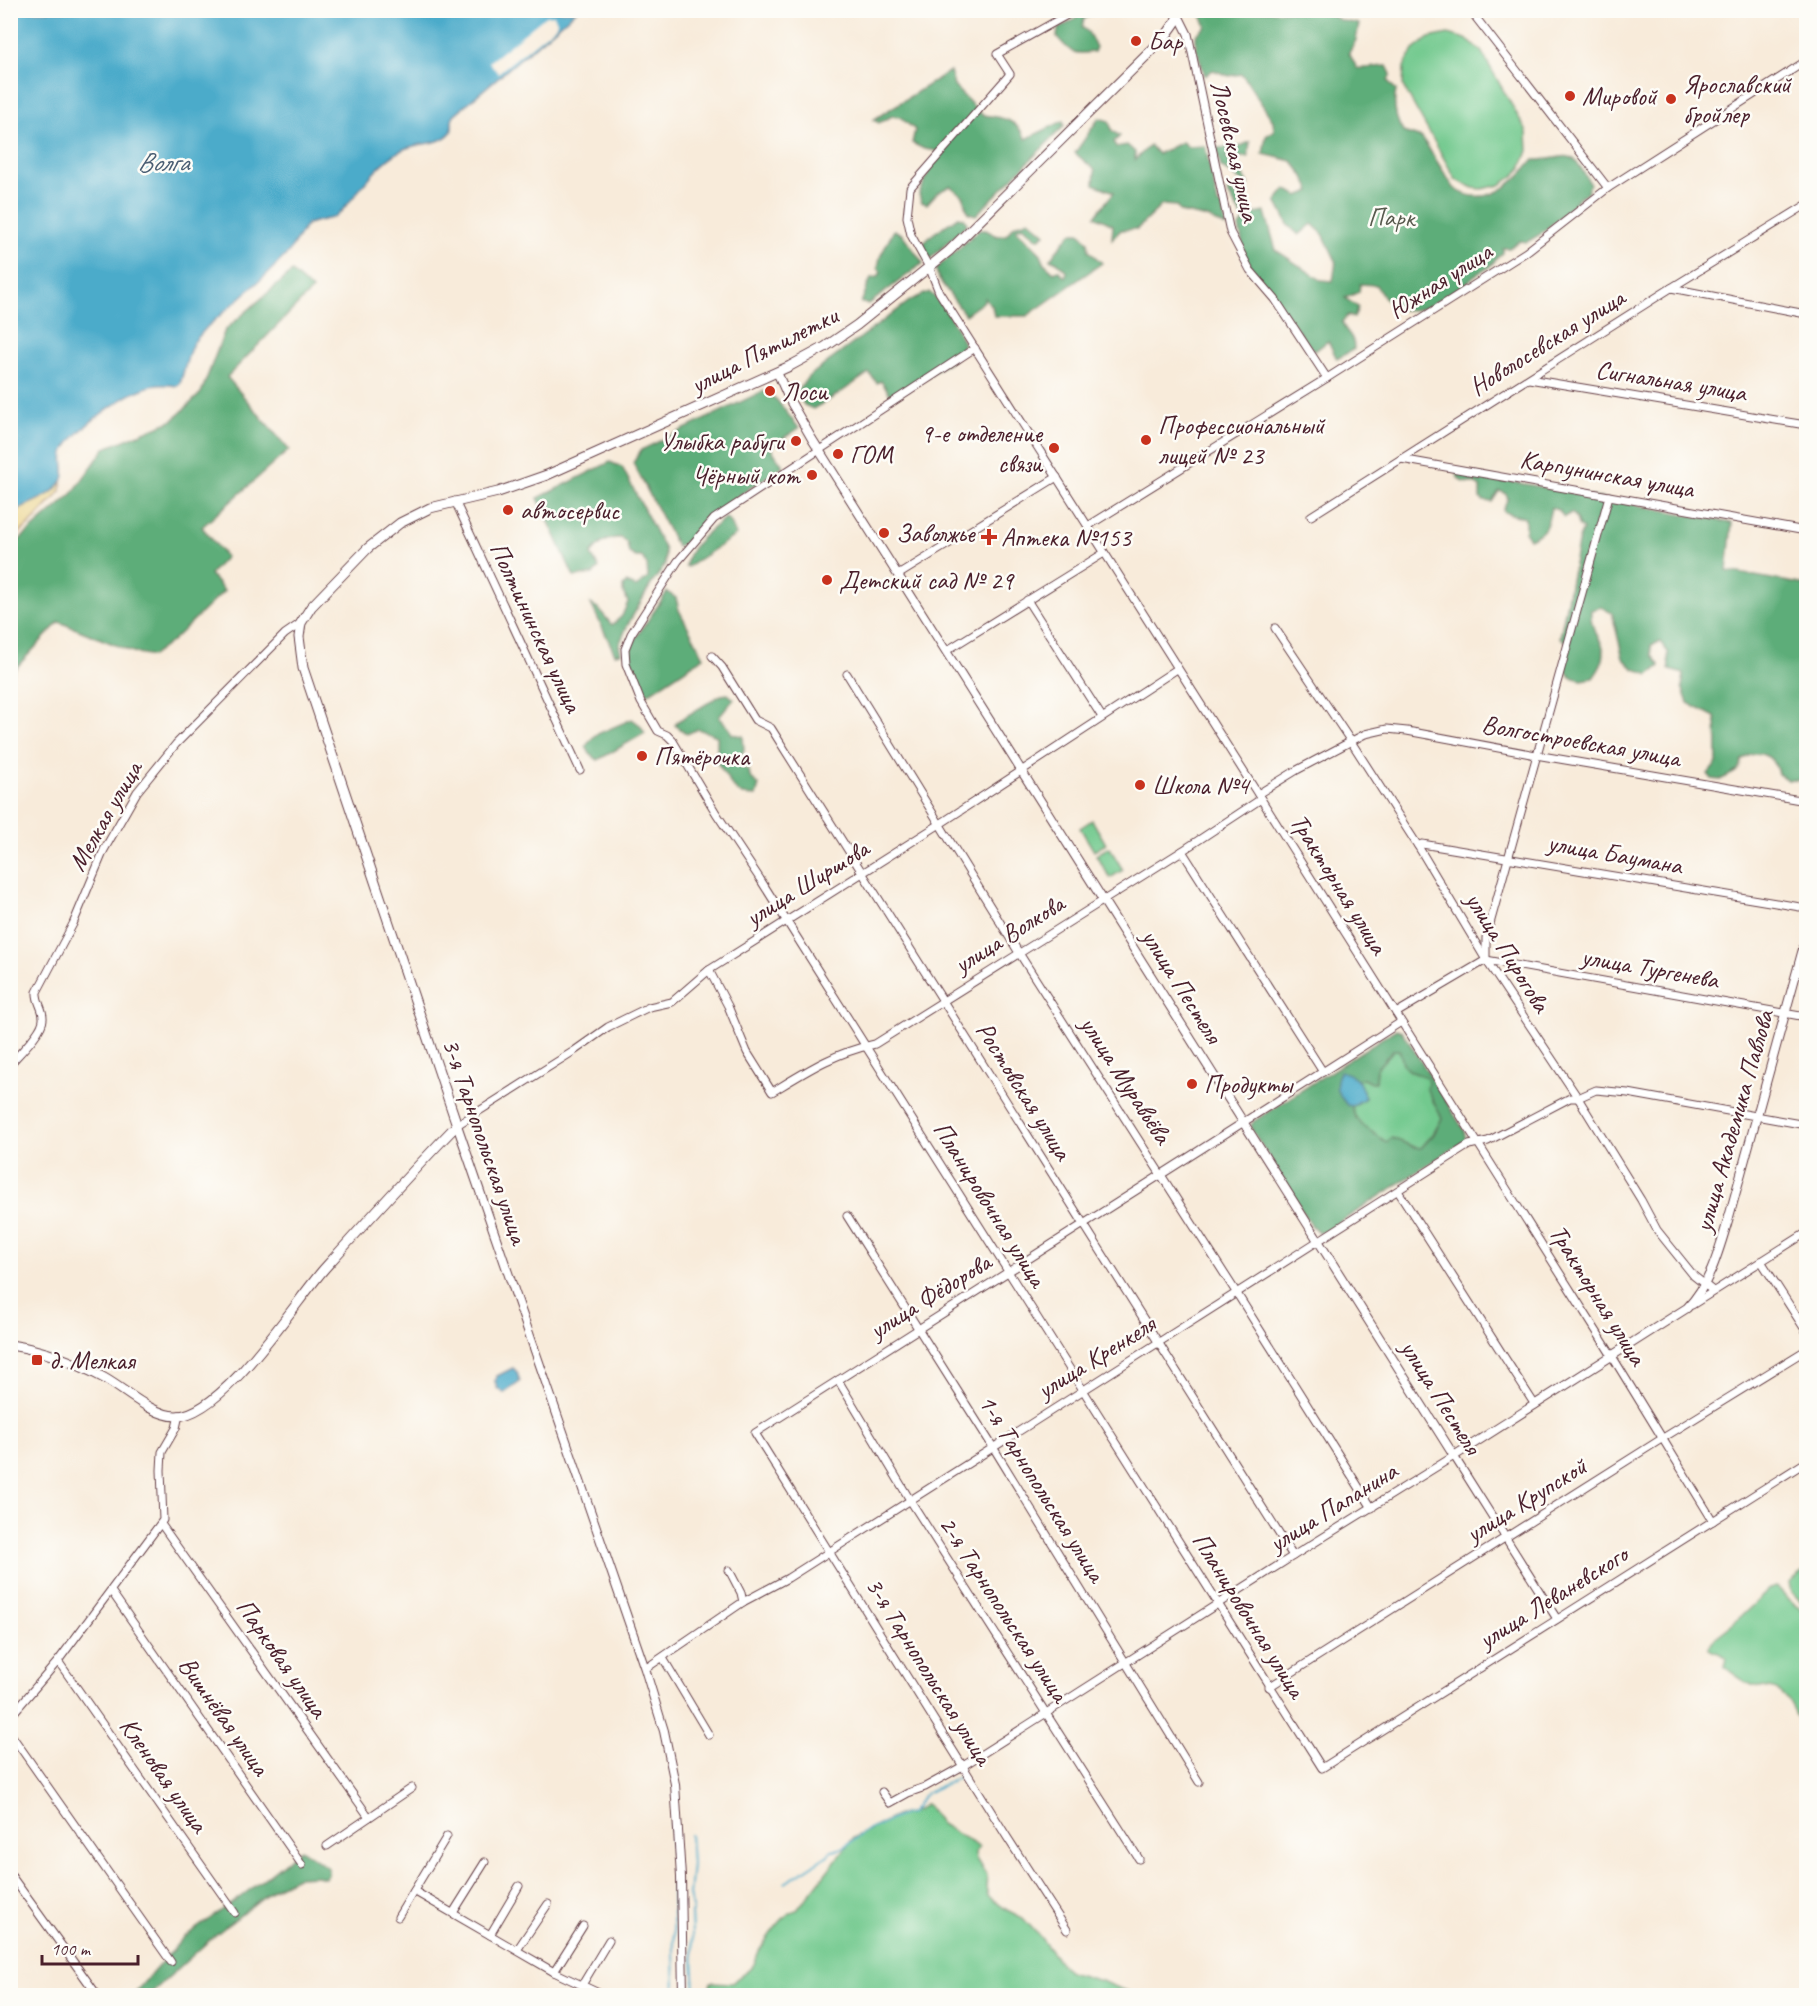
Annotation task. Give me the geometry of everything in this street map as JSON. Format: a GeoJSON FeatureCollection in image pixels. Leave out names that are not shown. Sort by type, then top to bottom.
{"type":"FeatureCollection","features":[{"type":"Feature","properties":{"kind":"main road","name":"улица Пятилетки"},"geometry":{"type":"LineString","coordinates":[[301,623],[318,599],[368,548],[383,535],[419,513],[455,501],[498,492],[547,475],[777,372],[835,341],[930,269],[963,238],[1159,44],[1171,30],[1180,13]]}},
{"type":"Feature","properties":{"kind":"main road","name":"3-я Тарнопольская улица"},"geometry":{"type":"LineString","coordinates":[[301,623],[299,648],[305,673],[457,1125]]}},
{"type":"Feature","properties":{"kind":"main road"},"geometry":{"type":"LineString","coordinates":[[10,1345],[44,1352],[63,1359],[103,1378],[154,1410],[179,1415],[201,1407],[214,1398],[257,1356],[322,1272],[457,1125]]}},
{"type":"Feature","properties":{"kind":"street","name":"Тракторная улица"},"geometry":{"type":"LineString","coordinates":[[1076,10],[997,54],[1010,74],[910,188],[907,217],[911,235],[930,269],[936,287],[1177,669],[1260,796],[1713,1521]]}},
{"type":"Feature","properties":{"kind":"street"},"geometry":{"type":"LineString","coordinates":[[1470,10],[1608,188]]}},
{"type":"Feature","properties":{"kind":"street","name":"Лосевская улица"},"geometry":{"type":"LineString","coordinates":[[1180,13],[1188,34],[1230,232],[1250,270],[1275,299],[1327,378]]}},
{"type":"Feature","properties":{"kind":"street","name":"Южная улица"},"geometry":{"type":"LineString","coordinates":[[1088,526],[1526,252],[1608,188],[1806,61]]}},
{"type":"Feature","properties":{"kind":"street","name":"Новолосевская улица"},"geometry":{"type":"LineString","coordinates":[[1311,516],[1806,205]]}},
{"type":"Feature","properties":{"kind":"street"},"geometry":{"type":"LineString","coordinates":[[1671,288],[1806,314]]}},
{"type":"Feature","properties":{"kind":"street"},"geometry":{"type":"LineString","coordinates":[[819,450],[975,348]]}},
{"type":"Feature","properties":{"kind":"street","name":"улица Пестеля"},"geometry":{"type":"LineString","coordinates":[[777,372],[789,399],[819,450],[1557,1619]]}},
{"type":"Feature","properties":{"kind":"street","name":"Сигнальная улица"},"geometry":{"type":"LineString","coordinates":[[1529,379],[1806,424]]}},
{"type":"Feature","properties":{"kind":"street","name":"Планировочная улица"},"geometry":{"type":"LineString","coordinates":[[819,450],[714,519],[692,543],[631,634],[625,649],[626,664],[641,702],[658,732],[667,735],[673,741],[1322,1768]]}},
{"type":"Feature","properties":{"kind":"street","name":"Карпунинская улица"},"geometry":{"type":"LineString","coordinates":[[1401,459],[1806,531]]}},
{"type":"Feature","properties":{"kind":"street"},"geometry":{"type":"LineString","coordinates":[[898,575],[1057,477]]}},
{"type":"Feature","properties":{"kind":"street"},"geometry":{"type":"LineString","coordinates":[[1396,1013],[1486,960],[1486,938],[1609,496]]}},
{"type":"Feature","properties":{"kind":"street","name":"Полтининская улица"},"geometry":{"type":"LineString","coordinates":[[455,501],[580,771]]}},
{"type":"Feature","properties":{"kind":"street"},"geometry":{"type":"LineString","coordinates":[[946,651],[1104,553]]}},
{"type":"Feature","properties":{"kind":"street"},"geometry":{"type":"LineString","coordinates":[[1027,600],[1102,717]]}},
{"type":"Feature","properties":{"kind":"street","name":"Мелкая улица"},"geometry":{"type":"LineString","coordinates":[[10,1064],[44,1021],[36,999],[37,992],[73,924],[104,850],[137,792],[176,744],[285,634],[301,623]]}},
{"type":"Feature","properties":{"kind":"street","name":"улица Пирогова"},"geometry":{"type":"LineString","coordinates":[[1275,628],[1418,846],[1486,960],[1578,1098],[1657,1230],[1694,1276],[1713,1291]]}},
{"type":"Feature","properties":{"kind":"street","name":"Ростовская улица"},"geometry":{"type":"LineString","coordinates":[[712,656],[722,667],[755,720],[771,728],[1293,1556]]}},
{"type":"Feature","properties":{"kind":"street","name":"улица Ширшова"},"geometry":{"type":"LineString","coordinates":[[457,1125],[608,1027],[649,1007],[672,1002],[709,970],[940,824],[1177,669]]}},
{"type":"Feature","properties":{"kind":"street","name":"улица Муравьёва"},"geometry":{"type":"LineString","coordinates":[[847,674],[1019,953],[1162,1174],[1372,1508]]}},
{"type":"Feature","properties":{"kind":"street","name":"Волгостроевская улица"},"geometry":{"type":"LineString","coordinates":[[1350,741],[1378,730],[1407,731],[1806,801]]}},
{"type":"Feature","properties":{"kind":"street","name":"улица Волкова"},"geometry":{"type":"LineString","coordinates":[[709,970],[728,1006],[747,1052],[772,1092],[820,1062],[853,1049],[875,1044],[1182,851],[1297,770],[1350,741]]}},
{"type":"Feature","properties":{"kind":"street","name":"улица Баумана"},"geometry":{"type":"LineString","coordinates":[[1418,846],[1422,844],[1806,908]]}},
{"type":"Feature","properties":{"kind":"street"},"geometry":{"type":"LineString","coordinates":[[1182,851],[1323,1072]]}},
{"type":"Feature","properties":{"kind":"street","name":"улица Академика Павлова"},"geometry":{"type":"LineString","coordinates":[[1687,1308],[1705,1286],[1732,1224],[1757,1117],[1806,938]]}},
{"type":"Feature","properties":{"kind":"street","name":"улица Тургенева"},"geometry":{"type":"LineString","coordinates":[[1486,960],[1806,1017]]}},
{"type":"Feature","properties":{"kind":"street","name":"улица Фёдорова"},"geometry":{"type":"LineString","coordinates":[[755,1432],[1401,1022]]}},
{"type":"Feature","properties":{"kind":"street","name":"улица Кренкеля"},"geometry":{"type":"LineString","coordinates":[[645,1670],[743,1602],[788,1578],[1469,1145],[1488,1141],[1570,1098],[1578,1098],[1596,1090],[1628,1093],[1806,1125]]}},
{"type":"Feature","properties":{"kind":"street","name":"3-я Тарнопольская улица"},"geometry":{"type":"LineString","coordinates":[[457,1125],[664,1731],[675,1784],[681,1877],[683,1995]]}},
{"type":"Feature","properties":{"kind":"street"},"geometry":{"type":"LineString","coordinates":[[1398,1191],[1535,1405]]}},
{"type":"Feature","properties":{"kind":"street","name":"1-я Тарнопольская улица"},"geometry":{"type":"LineString","coordinates":[[847,1216],[993,1447],[1199,1782]]}},
{"type":"Feature","properties":{"kind":"street","name":"улица Папанина"},"geometry":{"type":"LineString","coordinates":[[882,1792],[890,1803],[908,1793],[925,1788],[963,1766],[1806,1233]]}},
{"type":"Feature","properties":{"kind":"street"},"geometry":{"type":"LineString","coordinates":[[1761,1261],[1806,1331]]}},
{"type":"Feature","properties":{"kind":"street","name":"улица Крупской"},"geometry":{"type":"LineString","coordinates":[[1269,1687],[1806,1350]]}},
{"type":"Feature","properties":{"kind":"street","name":"2-я Тарнопольская улица"},"geometry":{"type":"LineString","coordinates":[[838,1380],[910,1500],[1139,1859]]}},
{"type":"Feature","properties":{"kind":"street"},"geometry":{"type":"LineString","coordinates":[[10,1717],[58,1661],[162,1522],[162,1452],[176,1428],[179,1415]]}},
{"type":"Feature","properties":{"kind":"street","name":"3-я Тарнопольская улица"},"geometry":{"type":"LineString","coordinates":[[755,1432],[1067,1930]]}},
{"type":"Feature","properties":{"kind":"street","name":"улица Леваневского"},"geometry":{"type":"LineString","coordinates":[[1322,1768],[1806,1461]]}},
{"type":"Feature","properties":{"kind":"street","name":"Парковая улица"},"geometry":{"type":"LineString","coordinates":[[162,1522],[369,1817]]}},
{"type":"Feature","properties":{"kind":"street"},"geometry":{"type":"LineString","coordinates":[[729,1570],[743,1602]]}},
{"type":"Feature","properties":{"kind":"street","name":"Вишнёвая улица"},"geometry":{"type":"LineString","coordinates":[[111,1591],[302,1865]]}},
{"type":"Feature","properties":{"kind":"street"},"geometry":{"type":"LineString","coordinates":[[663,1658],[709,1736]]}},
{"type":"Feature","properties":{"kind":"street","name":"Кленовая улица"},"geometry":{"type":"LineString","coordinates":[[58,1661],[235,1913]]}},
{"type":"Feature","properties":{"kind":"street"},"geometry":{"type":"LineString","coordinates":[[10,1733],[171,1962]]}},
{"type":"Feature","properties":{"kind":"street"},"geometry":{"type":"LineString","coordinates":[[327,1846],[412,1788]]}},
{"type":"Feature","properties":{"kind":"street"},"geometry":{"type":"LineString","coordinates":[[398,1917],[447,1836]]}},
{"type":"Feature","properties":{"kind":"street"},"geometry":{"type":"LineString","coordinates":[[453,1913],[485,1862]]}},
{"type":"Feature","properties":{"kind":"street"},"geometry":{"type":"LineString","coordinates":[[10,1874],[98,1995]]}},
{"type":"Feature","properties":{"kind":"street"},"geometry":{"type":"LineString","coordinates":[[490,1935],[519,1886]]}},
{"type":"Feature","properties":{"kind":"street"},"geometry":{"type":"LineString","coordinates":[[414,1891],[554,1972],[605,1995]]}},
{"type":"Feature","properties":{"kind":"street"},"geometry":{"type":"LineString","coordinates":[[517,1950],[548,1904]]}},
{"type":"Feature","properties":{"kind":"street"},"geometry":{"type":"LineString","coordinates":[[554,1972],[583,1926]]}},
{"type":"Feature","properties":{"kind":"street"},"geometry":{"type":"LineString","coordinates":[[582,1985],[609,1940]]}},
{"type":"Feature","properties":{"kind":"green space"},"geometry":{"type":"Polygon","coordinates":[[[1083,11],[1098,11],[1084,19],[1082,27],[1088,32],[1096,47],[1094,52],[1076,53],[1066,47],[1057,37],[1058,29],[1074,20],[1083,11]]]}},
{"type":"Feature","properties":{"kind":"green space","name":"Парк"},"geometry":{"type":"Polygon","coordinates":[[[1199,11],[1324,11],[1340,20],[1359,24],[1356,40],[1349,53],[1357,68],[1387,66],[1391,74],[1388,81],[1396,90],[1395,112],[1400,127],[1403,132],[1422,138],[1454,188],[1466,194],[1488,195],[1517,178],[1533,160],[1568,157],[1572,158],[1583,171],[1590,184],[1587,192],[1539,235],[1527,242],[1520,241],[1509,248],[1503,248],[1503,253],[1489,267],[1444,297],[1420,309],[1408,311],[1397,308],[1386,300],[1376,285],[1360,284],[1359,292],[1345,298],[1358,307],[1354,318],[1348,315],[1342,322],[1353,340],[1354,349],[1337,359],[1328,341],[1315,351],[1245,256],[1239,227],[1245,221],[1227,192],[1230,190],[1255,214],[1265,212],[1276,250],[1321,280],[1333,281],[1336,261],[1323,234],[1312,224],[1299,235],[1289,226],[1276,201],[1286,189],[1298,196],[1311,191],[1303,175],[1292,161],[1263,154],[1266,136],[1274,131],[1273,121],[1242,74],[1229,76],[1213,70],[1205,76],[1196,48],[1196,35],[1206,26],[1199,11]]]}},
{"type":"Feature","properties":{"kind":"green space"},"geometry":{"type":"Polygon","coordinates":[[[1448,34],[1466,39],[1481,51],[1527,132],[1528,151],[1521,168],[1500,185],[1482,189],[1473,188],[1456,180],[1403,86],[1404,67],[1413,50],[1429,38],[1448,34]]]}},
{"type":"Feature","properties":{"kind":"green space"},"geometry":{"type":"Polygon","coordinates":[[[950,71],[954,86],[982,115],[1008,120],[1018,127],[1026,139],[1063,121],[1064,126],[976,215],[969,213],[964,197],[950,186],[937,193],[927,204],[921,202],[919,194],[938,151],[924,149],[912,143],[915,130],[900,117],[892,116],[879,123],[873,120],[950,71]]]}},
{"type":"Feature","properties":{"kind":"green space"},"geometry":{"type":"Polygon","coordinates":[[[1099,118],[1109,121],[1112,131],[1120,136],[1114,142],[1116,147],[1127,145],[1135,152],[1135,160],[1150,145],[1158,154],[1182,142],[1188,147],[1205,146],[1218,204],[1222,207],[1226,227],[1208,218],[1180,212],[1176,206],[1162,205],[1137,229],[1121,230],[1112,239],[1113,225],[1095,216],[1114,192],[1094,184],[1095,170],[1075,153],[1099,118]]]}},
{"type":"Feature","properties":{"kind":"green space"},"geometry":{"type":"Polygon","coordinates":[[[1250,142],[1248,157],[1225,157],[1241,172],[1249,186],[1221,167],[1216,148],[1238,147],[1250,142]]]}},
{"type":"Feature","properties":{"kind":"green space"},"geometry":{"type":"Polygon","coordinates":[[[958,217],[964,218],[967,224],[930,259],[923,253],[922,248],[925,241],[958,217]]]}},
{"type":"Feature","properties":{"kind":"green space"},"geometry":{"type":"Polygon","coordinates":[[[1029,220],[1045,234],[1038,239],[1023,226],[1016,229],[1041,254],[1044,263],[1054,272],[1058,270],[1065,277],[1067,272],[1057,262],[1050,259],[1071,233],[1080,233],[1088,242],[1089,251],[1102,263],[1027,316],[994,316],[992,306],[985,298],[965,315],[938,278],[936,269],[979,230],[986,230],[997,236],[1006,235],[1015,225],[1029,220]]]}},
{"type":"Feature","properties":{"kind":"green space"},"geometry":{"type":"Polygon","coordinates":[[[894,230],[903,235],[923,263],[869,304],[861,303],[871,278],[878,277],[881,272],[878,268],[880,257],[894,230]]]}},
{"type":"Feature","properties":{"kind":"green space"},"geometry":{"type":"Polygon","coordinates":[[[292,272],[312,290],[227,377],[289,450],[202,527],[226,557],[210,574],[224,591],[171,642],[152,656],[133,652],[59,622],[14,670],[11,678],[11,547],[72,494],[105,448],[173,420],[201,393],[225,330],[292,272]]]}},
{"type":"Feature","properties":{"kind":"green space"},"geometry":{"type":"Polygon","coordinates":[[[929,292],[944,309],[964,344],[954,359],[892,397],[881,381],[877,383],[869,373],[813,409],[804,405],[797,391],[808,377],[911,300],[929,292]]]}},
{"type":"Feature","properties":{"kind":"green space"},"geometry":{"type":"Polygon","coordinates":[[[763,391],[776,399],[799,428],[770,447],[783,466],[729,502],[693,537],[677,547],[633,463],[641,450],[763,391]]]}},
{"type":"Feature","properties":{"kind":"green space"},"geometry":{"type":"Polygon","coordinates":[[[610,462],[622,467],[665,550],[665,565],[628,624],[619,645],[621,653],[615,654],[591,604],[598,608],[612,625],[622,616],[628,602],[623,586],[626,583],[636,587],[648,578],[647,565],[642,557],[629,553],[627,543],[621,538],[612,539],[601,544],[591,554],[599,568],[593,574],[574,577],[538,498],[610,462]]]}},
{"type":"Feature","properties":{"kind":"green space"},"geometry":{"type":"Polygon","coordinates":[[[1456,471],[1732,523],[1727,571],[1806,585],[1806,781],[1788,780],[1778,774],[1773,761],[1758,754],[1741,761],[1739,769],[1734,773],[1720,780],[1712,779],[1708,774],[1717,763],[1715,717],[1688,703],[1682,687],[1684,674],[1669,670],[1668,652],[1660,642],[1651,645],[1652,655],[1660,666],[1649,675],[1633,668],[1623,658],[1612,613],[1601,607],[1591,610],[1591,620],[1603,649],[1604,657],[1601,666],[1593,678],[1582,680],[1570,677],[1564,667],[1568,643],[1560,638],[1579,538],[1583,529],[1579,527],[1575,516],[1571,513],[1564,517],[1558,510],[1551,508],[1543,531],[1529,539],[1525,532],[1525,518],[1504,512],[1508,498],[1505,493],[1499,491],[1492,502],[1484,501],[1480,498],[1480,487],[1477,484],[1460,480],[1456,471]]]}},
{"type":"Feature","properties":{"kind":"green space"},"geometry":{"type":"Polygon","coordinates":[[[725,518],[730,521],[736,535],[688,567],[686,566],[687,559],[695,545],[725,518]]]}},
{"type":"Feature","properties":{"kind":"green space"},"geometry":{"type":"Polygon","coordinates":[[[667,592],[676,598],[679,610],[704,657],[648,694],[641,687],[630,661],[631,645],[667,592]]]}},
{"type":"Feature","properties":{"kind":"green space"},"geometry":{"type":"Polygon","coordinates":[[[728,694],[734,699],[719,717],[732,734],[743,736],[744,750],[739,758],[740,767],[749,770],[750,777],[759,785],[756,796],[742,795],[732,786],[717,762],[717,736],[698,729],[687,734],[675,725],[721,695],[728,694]]]}},
{"type":"Feature","properties":{"kind":"green space"},"geometry":{"type":"Polygon","coordinates":[[[632,719],[645,733],[598,760],[590,754],[586,746],[595,735],[632,719]]]}},
{"type":"Feature","properties":{"kind":"green space"},"geometry":{"type":"Polygon","coordinates":[[[1092,820],[1106,844],[1094,851],[1080,828],[1092,820]]]}},
{"type":"Feature","properties":{"kind":"green space"},"geometry":{"type":"Polygon","coordinates":[[[1109,847],[1123,870],[1110,878],[1096,855],[1109,847]]]}},
{"type":"Feature","properties":{"kind":"green space"},"geometry":{"type":"Polygon","coordinates":[[[1396,1029],[1402,1031],[1464,1130],[1466,1140],[1325,1232],[1319,1233],[1311,1225],[1252,1130],[1251,1125],[1396,1029]],[[1393,1050],[1377,1068],[1376,1081],[1372,1083],[1357,1079],[1365,1098],[1352,1107],[1356,1119],[1386,1142],[1392,1138],[1421,1148],[1434,1134],[1442,1118],[1426,1088],[1427,1077],[1406,1068],[1399,1050],[1393,1050]]]}},
{"type":"Feature","properties":{"kind":"green space"},"geometry":{"type":"Polygon","coordinates":[[[1394,1050],[1399,1050],[1406,1068],[1427,1077],[1427,1088],[1442,1118],[1433,1134],[1421,1148],[1392,1138],[1386,1143],[1360,1123],[1352,1106],[1358,1103],[1364,1095],[1356,1078],[1376,1082],[1377,1068],[1394,1050]]]}},
{"type":"Feature","properties":{"kind":"green space"},"geometry":{"type":"Polygon","coordinates":[[[1806,1571],[1806,1606],[1791,1592],[1789,1583],[1806,1571]]]}},
{"type":"Feature","properties":{"kind":"green space"},"geometry":{"type":"Polygon","coordinates":[[[1776,1587],[1806,1614],[1806,1732],[1785,1696],[1774,1689],[1756,1686],[1745,1681],[1724,1667],[1726,1657],[1708,1648],[1716,1637],[1770,1589],[1776,1587]]]}},
{"type":"Feature","properties":{"kind":"green space"},"geometry":{"type":"Polygon","coordinates":[[[926,1804],[941,1824],[979,1847],[975,1853],[976,1859],[987,1876],[988,1896],[1023,1918],[1063,1967],[1069,1972],[1137,1995],[708,1995],[711,1982],[732,1983],[753,1966],[759,1951],[776,1927],[787,1915],[797,1910],[853,1838],[898,1815],[911,1813],[926,1804]]]}},
{"type":"Feature","properties":{"kind":"green space"},"geometry":{"type":"Polygon","coordinates":[[[301,1849],[328,1868],[325,1878],[297,1877],[273,1889],[214,1936],[149,1995],[132,1996],[183,1938],[301,1849]]]}},
{"type":"Feature","properties":{"kind":"sand"},"geometry":{"type":"Polygon","coordinates":[[[62,481],[61,491],[11,541],[10,513],[44,495],[62,481]]]}},
{"type":"Feature","properties":{"kind":"water","name":"Волга"},"geometry":{"type":"Polygon","coordinates":[[[10,11],[576,11],[454,115],[452,131],[447,136],[435,142],[402,150],[376,171],[335,217],[307,224],[288,253],[207,327],[193,343],[180,384],[145,388],[125,398],[89,423],[65,450],[64,477],[57,487],[45,496],[11,513],[10,11]]]}},
{"type":"Feature","properties":{"kind":"water"},"geometry":{"type":"Polygon","coordinates":[[[1340,1071],[1354,1077],[1363,1092],[1365,1098],[1352,1106],[1347,1105],[1337,1089],[1340,1071]]]}},
{"type":"Feature","properties":{"kind":"water"},"geometry":{"type":"Polygon","coordinates":[[[513,1368],[520,1382],[504,1393],[497,1388],[495,1381],[497,1376],[513,1368]]]}},
{"type":"Feature","properties":{"kind":"pier"},"geometry":{"type":"Polygon","coordinates":[[[554,15],[557,22],[555,27],[498,73],[489,62],[546,16],[554,15]]]}},
{"type":"Feature","properties":{"kind":"waterway"},"geometry":{"type":"LineString","coordinates":[[785,1883],[831,1851],[845,1846],[869,1829],[911,1813],[927,1793],[959,1777]]}},
{"type":"Feature","properties":{"kind":"waterway"},"geometry":{"type":"LineString","coordinates":[[671,1823],[675,1996]]}},
{"type":"Feature","properties":{"kind":"waterway"},"geometry":{"type":"LineString","coordinates":[[690,1834],[692,1864],[689,1895],[693,1910],[691,1913],[695,1996]]}},
{"type":"Feature","properties":{"kind":"place","name":"Бар"},"geometry":{"type":"Point","coordinates":[1136,41]}},
{"type":"Feature","properties":{"kind":"place","name":"Мировой"},"geometry":{"type":"Point","coordinates":[1570,96]}},
{"type":"Feature","properties":{"kind":"place","name":"Ярославский бройлер"},"geometry":{"type":"Point","coordinates":[1671,99]}},
{"type":"Feature","properties":{"kind":"place","name":"Лоси"},"geometry":{"type":"Point","coordinates":[770,391]}},
{"type":"Feature","properties":{"kind":"place","name":"Профессиональный лицей № 23"},"geometry":{"type":"Point","coordinates":[1146,440]}},
{"type":"Feature","properties":{"kind":"place","name":"Улыбка рабуги"},"geometry":{"type":"Point","coordinates":[796,441]}},
{"type":"Feature","properties":{"kind":"place","name":"9-е отделение связи"},"geometry":{"type":"Point","coordinates":[1054,448]}},
{"type":"Feature","properties":{"kind":"place","name":"ГОМ"},"geometry":{"type":"Point","coordinates":[838,454]}},
{"type":"Feature","properties":{"kind":"place","name":"Чёрный кот"},"geometry":{"type":"Point","coordinates":[812,475]}},
{"type":"Feature","properties":{"kind":"place","name":"автосервис"},"geometry":{"type":"Point","coordinates":[508,510]}},
{"type":"Feature","properties":{"kind":"place","name":"Заволжье"},"geometry":{"type":"Point","coordinates":[884,533]}},
{"type":"Feature","properties":{"kind":"place","name":"Аптека №153"},"geometry":{"type":"Point","coordinates":[989,537]}},
{"type":"Feature","properties":{"kind":"place","name":"Детский сад № 29"},"geometry":{"type":"Point","coordinates":[827,580]}},
{"type":"Feature","properties":{"kind":"place","name":"Пятёрочка"},"geometry":{"type":"Point","coordinates":[642,756]}},
{"type":"Feature","properties":{"kind":"place","name":"Школа №4"},"geometry":{"type":"Point","coordinates":[1140,785]}},
{"type":"Feature","properties":{"kind":"place","name":"Продукты"},"geometry":{"type":"Point","coordinates":[1192,1084]}},
{"type":"Feature","properties":{"kind":"place","name":"д. Мелкая"},"geometry":{"type":"Point","coordinates":[37,1360]}}]}
